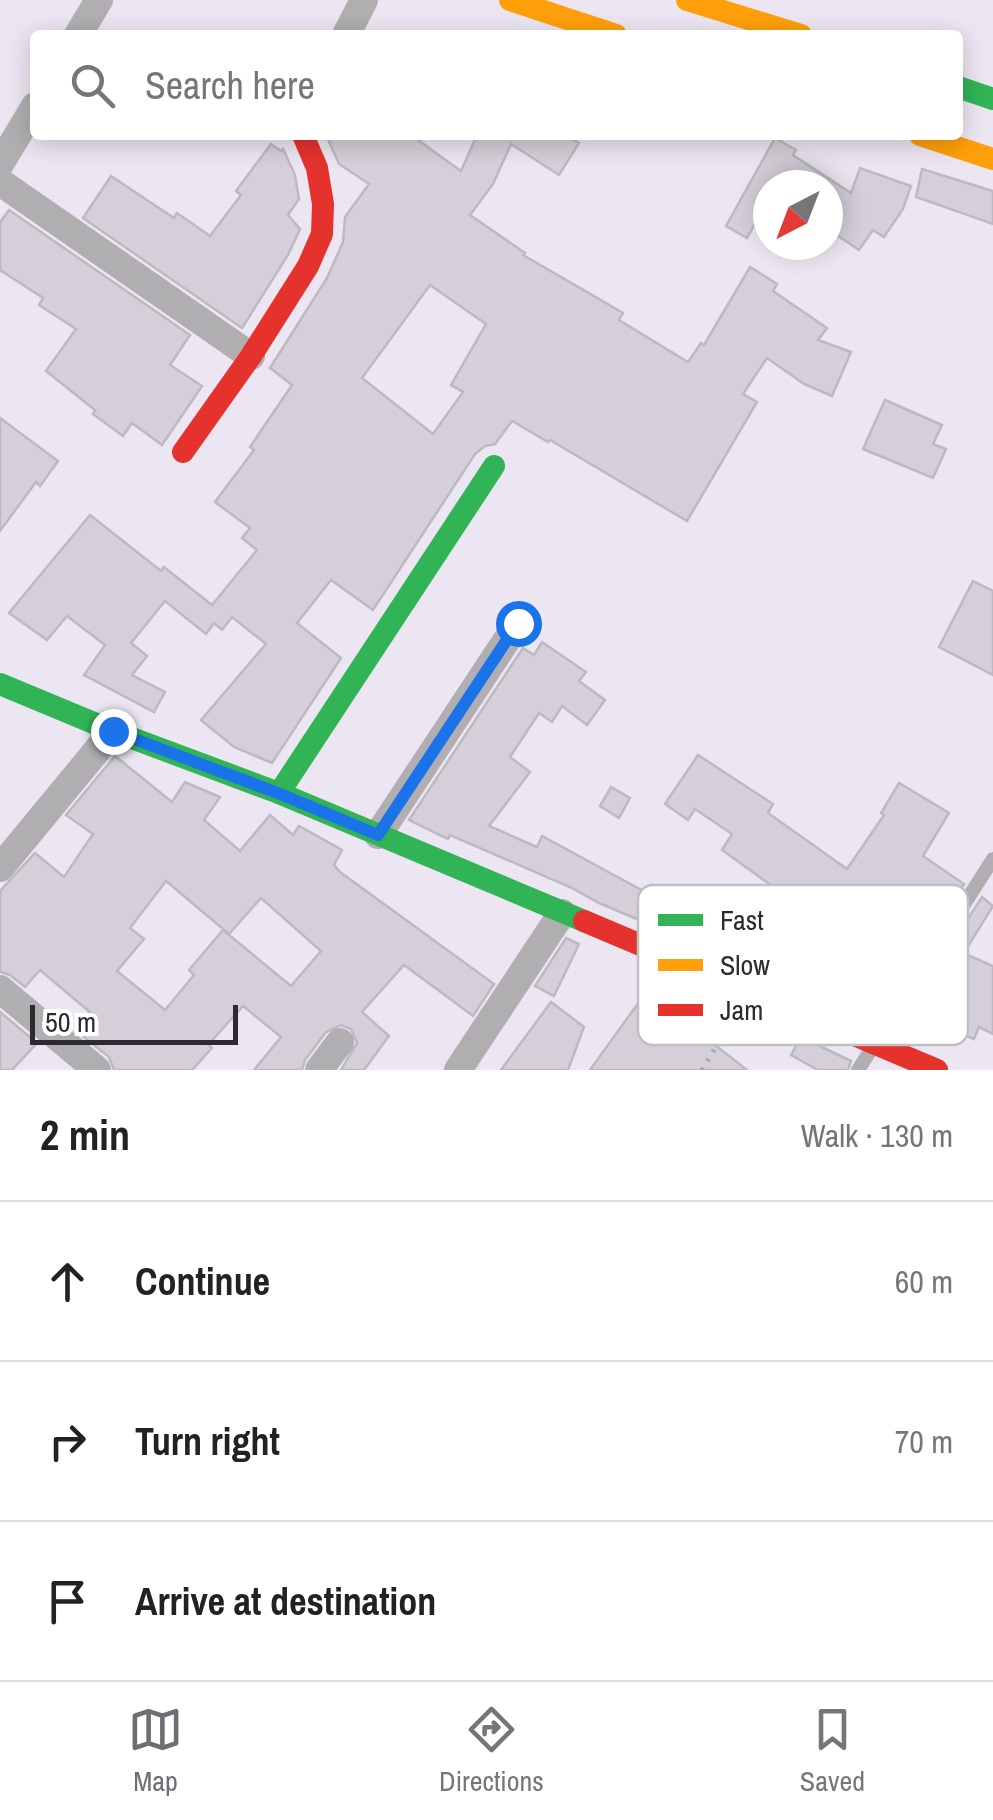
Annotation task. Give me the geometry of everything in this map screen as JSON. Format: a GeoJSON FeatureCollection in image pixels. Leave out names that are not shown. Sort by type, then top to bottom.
{"type":"FeatureCollection","features":[{"type":"Feature","properties":{"kind":"main road"},"geometry":{"type":"LineString","coordinates":[[510,0],[601,30]]}},
{"type":"Feature","properties":{"kind":"main road"},"geometry":{"type":"LineString","coordinates":[[688,0],[785,30]]}},
{"type":"Feature","properties":{"kind":"main road"},"geometry":{"type":"LineString","coordinates":[[963,89],[993,100]]}},
{"type":"Feature","properties":{"kind":"main road"},"geometry":{"type":"LineString","coordinates":[[183,452],[308,266],[322,234],[323,204],[317,168],[304,140]]}},
{"type":"Feature","properties":{"kind":"main road"},"geometry":{"type":"LineString","coordinates":[[935,140],[993,159]]}},
{"type":"Feature","properties":{"kind":"main road"},"geometry":{"type":"LineString","coordinates":[[278,793],[494,466]]}},
{"type":"Feature","properties":{"kind":"main road"},"geometry":{"type":"LineString","coordinates":[[0,684],[278,793],[638,944]]}},
{"type":"Feature","properties":{"kind":"main road"},"geometry":{"type":"LineString","coordinates":[[881,1045],[937,1070]]}},
{"type":"Feature","properties":{"kind":"street"},"geometry":{"type":"LineString","coordinates":[[81,30],[99,0]]}},
{"type":"Feature","properties":{"kind":"street"},"geometry":{"type":"LineString","coordinates":[[349,30],[364,0]]}},
{"type":"Feature","properties":{"kind":"street"},"geometry":{"type":"LineString","coordinates":[[0,164],[30,114]]}},
{"type":"Feature","properties":{"kind":"street"},"geometry":{"type":"LineString","coordinates":[[0,182],[250,356]]}},
{"type":"Feature","properties":{"kind":"street"},"geometry":{"type":"LineString","coordinates":[[378,835],[518,623]]}},
{"type":"Feature","properties":{"kind":"street"},"geometry":{"type":"LineString","coordinates":[[0,868],[113,731]]}},
{"type":"Feature","properties":{"kind":"street"},"geometry":{"type":"LineString","coordinates":[[458,1070],[562,912]]}},
{"type":"Feature","properties":{"kind":"street"},"geometry":{"type":"LineString","coordinates":[[0,990],[97,1070]]}},
{"type":"Feature","properties":{"kind":"street"},"geometry":{"type":"LineString","coordinates":[[319,1070],[340,1042]]}},
{"type":"Feature","properties":{"kind":"lane"},"geometry":{"type":"LineString","coordinates":[[968,898],[993,859]]}},
{"type":"Feature","properties":{"kind":"lane"},"geometry":{"type":"LineString","coordinates":[[858,1070],[875,1045]]}},
{"type":"Feature","properties":{"kind":"path"},"geometry":{"type":"LineString","coordinates":[[702,1070],[717,1045]]}},
{"type":"Feature","properties":{"kind":"building"},"geometry":{"type":"Polygon","coordinates":[[[328,140],[418,140],[461,171],[475,140],[574,140],[579,143],[559,175],[511,144],[493,184],[470,215],[523,255],[623,313],[619,320],[688,362],[701,343],[704,345],[750,267],[777,284],[773,291],[827,328],[818,340],[851,352],[832,396],[804,384],[767,358],[743,394],[757,402],[687,521],[512,421],[495,444],[475,454],[373,610],[331,580],[297,623],[341,658],[272,763],[234,747],[201,720],[266,644],[232,617],[222,630],[214,623],[206,634],[165,601],[131,643],[147,656],[132,675],[165,692],[154,712],[84,675],[105,645],[67,616],[47,640],[9,613],[90,515],[212,605],[257,550],[242,538],[250,528],[215,502],[254,450],[250,447],[292,385],[270,368],[327,278],[343,242],[345,217],[369,184],[339,164],[328,140]],[[430,285],[362,378],[433,434],[463,392],[451,385],[486,324],[430,285]]]}},
{"type":"Feature","properties":{"kind":"building"},"geometry":{"type":"Polygon","coordinates":[[[774,140],[796,150],[793,155],[816,170],[757,170],[774,140]]]}},
{"type":"Feature","properties":{"kind":"building"},"geometry":{"type":"Polygon","coordinates":[[[271,144],[283,149],[295,175],[299,199],[288,215],[300,229],[242,328],[83,218],[111,176],[174,218],[177,213],[210,236],[241,195],[236,191],[271,144]]]}},
{"type":"Feature","properties":{"kind":"building"},"geometry":{"type":"Polygon","coordinates":[[[860,168],[911,186],[903,209],[884,237],[873,230],[859,250],[843,239],[843,188],[851,193],[860,168]]]}},
{"type":"Feature","properties":{"kind":"building"},"geometry":{"type":"Polygon","coordinates":[[[922,169],[993,191],[993,224],[916,197],[922,169]]]}},
{"type":"Feature","properties":{"kind":"building"},"geometry":{"type":"Polygon","coordinates":[[[753,178],[753,227],[747,238],[726,226],[753,178]]]}},
{"type":"Feature","properties":{"kind":"building"},"geometry":{"type":"Polygon","coordinates":[[[9,210],[190,335],[170,365],[202,386],[162,445],[132,423],[123,436],[46,371],[76,329],[39,305],[43,298],[0,270],[0,222],[9,210]]]}},
{"type":"Feature","properties":{"kind":"building"},"geometry":{"type":"Polygon","coordinates":[[[885,400],[942,425],[933,444],[946,449],[933,478],[863,449],[885,400]]]}},
{"type":"Feature","properties":{"kind":"building"},"geometry":{"type":"Polygon","coordinates":[[[0,418],[58,461],[40,486],[36,482],[0,531],[0,418]]]}},
{"type":"Feature","properties":{"kind":"building"},"geometry":{"type":"Polygon","coordinates":[[[973,581],[993,591],[993,675],[939,647],[973,581]]]}},
{"type":"Feature","properties":{"kind":"building"},"geometry":{"type":"Polygon","coordinates":[[[542,642],[586,672],[579,681],[605,700],[587,725],[562,706],[552,722],[539,713],[510,757],[530,772],[489,826],[537,847],[542,836],[638,888],[638,919],[409,820],[523,648],[534,655],[542,642]]]}},
{"type":"Feature","properties":{"kind":"building"},"geometry":{"type":"Polygon","coordinates":[[[698,755],[773,804],[768,813],[847,869],[884,815],[881,813],[899,783],[949,813],[923,856],[964,884],[771,885],[722,850],[732,834],[695,809],[688,820],[665,804],[698,755]]]}},
{"type":"Feature","properties":{"kind":"building"},"geometry":{"type":"Polygon","coordinates":[[[115,756],[172,802],[185,782],[220,797],[204,820],[240,851],[270,815],[293,835],[299,826],[342,850],[334,865],[340,872],[494,984],[473,1016],[404,965],[362,1012],[389,1036],[364,1070],[341,1070],[357,1043],[351,1029],[341,1025],[326,1032],[302,1070],[254,1070],[281,1037],[243,1006],[208,1045],[212,1048],[192,1070],[114,1070],[109,1057],[84,1037],[98,1019],[40,970],[25,987],[0,972],[0,891],[35,853],[64,877],[93,834],[66,815],[115,756]],[[166,881],[130,928],[144,939],[117,971],[165,1010],[194,975],[189,970],[223,930],[291,986],[321,951],[261,898],[229,934],[166,881]]]}},
{"type":"Feature","properties":{"kind":"building"},"geometry":{"type":"Polygon","coordinates":[[[611,787],[630,798],[619,818],[600,806],[611,787]]]}},
{"type":"Feature","properties":{"kind":"building"},"geometry":{"type":"Polygon","coordinates":[[[982,897],[993,906],[968,946],[968,918],[982,897]]]}},
{"type":"Feature","properties":{"kind":"building"},"geometry":{"type":"Polygon","coordinates":[[[566,938],[579,944],[554,996],[535,986],[566,938]]]}},
{"type":"Feature","properties":{"kind":"building"},"geometry":{"type":"Polygon","coordinates":[[[968,955],[993,966],[993,1034],[979,1027],[974,1039],[968,1037],[968,955]]]}},
{"type":"Feature","properties":{"kind":"building"},"geometry":{"type":"Polygon","coordinates":[[[551,1002],[584,1027],[568,1070],[501,1070],[551,1002]]]}},
{"type":"Feature","properties":{"kind":"building"},"geometry":{"type":"Polygon","coordinates":[[[638,1003],[638,1045],[715,1045],[747,1070],[590,1070],[638,1003]]]}},
{"type":"Feature","properties":{"kind":"building"},"geometry":{"type":"Polygon","coordinates":[[[0,1012],[37,1043],[12,1070],[0,1070],[0,1012]]]}},
{"type":"Feature","properties":{"kind":"building"},"geometry":{"type":"Polygon","coordinates":[[[797,1045],[818,1045],[851,1061],[848,1070],[818,1070],[791,1055],[797,1045]]]}},
{"type":"Feature","properties":{"kind":"traffic: fast"},"geometry":{"type":"LineString","coordinates":[[963,89],[993,99]]}},
{"type":"Feature","properties":{"kind":"traffic: fast"},"geometry":{"type":"LineString","coordinates":[[279,793],[494,466]]}},
{"type":"Feature","properties":{"kind":"traffic: fast"},"geometry":{"type":"LineString","coordinates":[[0,684],[279,793],[584,921]]}},
{"type":"Feature","properties":{"kind":"traffic: slow"},"geometry":{"type":"LineString","coordinates":[[510,0],[601,30]]}},
{"type":"Feature","properties":{"kind":"traffic: slow"},"geometry":{"type":"LineString","coordinates":[[687,0],[785,30]]}},
{"type":"Feature","properties":{"kind":"traffic: slow"},"geometry":{"type":"LineString","coordinates":[[935,140],[993,159]]}},
{"type":"Feature","properties":{"kind":"traffic: jam"},"geometry":{"type":"LineString","coordinates":[[183,452],[251,356],[308,266],[322,234],[323,204],[317,168],[305,140]]}},
{"type":"Feature","properties":{"kind":"traffic: jam"},"geometry":{"type":"LineString","coordinates":[[584,921],[638,944]]}},
{"type":"Feature","properties":{"kind":"traffic: jam"},"geometry":{"type":"LineString","coordinates":[[878,1045],[937,1070]]}},
{"type":"Feature","properties":{"kind":"route"},"geometry":{"type":"LineString","coordinates":[[113,731],[378,835],[518,623]]}}]}
